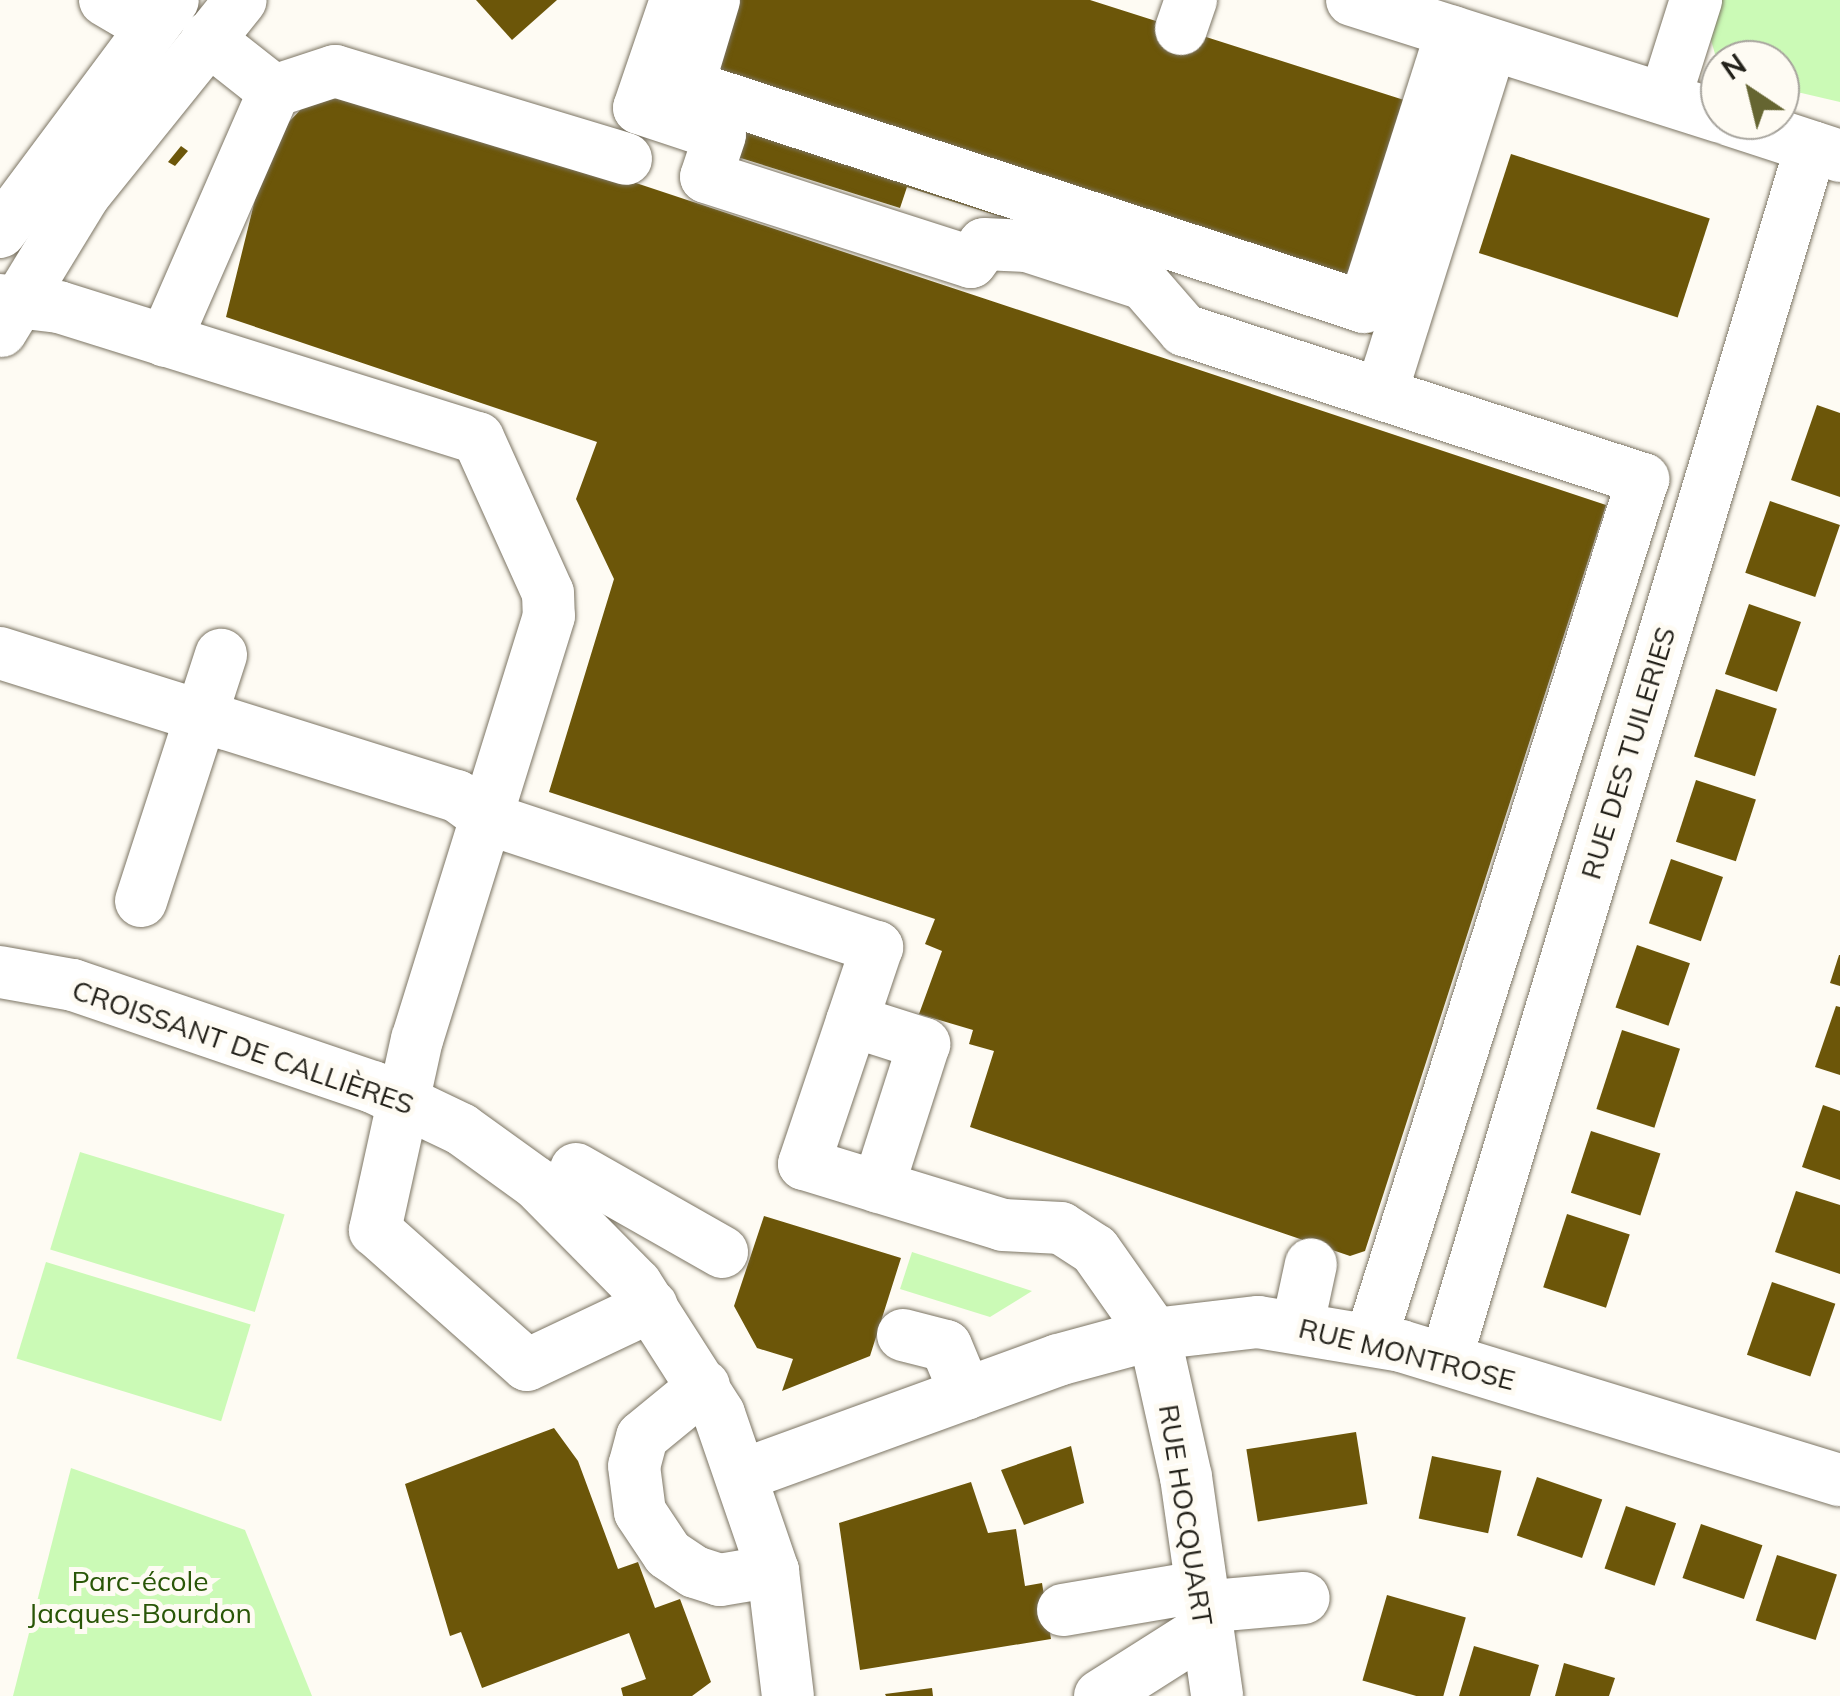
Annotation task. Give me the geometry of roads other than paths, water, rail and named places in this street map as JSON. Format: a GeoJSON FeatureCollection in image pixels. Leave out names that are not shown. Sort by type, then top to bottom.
{"type":"FeatureCollection","features":[{"type":"Feature","properties":{"kind":"street"},"geometry":{"type":"LineString","coordinates":[[0,232],[162,14],[105,0]]}},
{"type":"Feature","properties":{"kind":"street"},"geometry":{"type":"LineString","coordinates":[[241,0],[84,195],[5,312],[165,341],[478,438],[550,605],[403,1100],[375,1230],[526,1365],[641,1291],[676,1227]]}},
{"type":"Feature","properties":{"kind":"street"},"geometry":{"type":"LineString","coordinates":[[676,0],[640,108],[720,135],[706,177],[971,262],[984,244],[1044,251],[1144,284],[1184,330],[1643,480],[1371,1339]]}},
{"type":"Feature","properties":{"kind":"street"},"geometry":{"type":"LineString","coordinates":[[714,0],[688,86],[1364,307],[1472,38]]}},
{"type":"Feature","properties":{"kind":"street"},"geometry":{"type":"LineString","coordinates":[[1352,0],[1700,109]]}},
{"type":"Feature","properties":{"kind":"street"},"geometry":{"type":"LineString","coordinates":[[1666,98],[1696,0]]}},
{"type":"Feature","properties":{"kind":"street"},"geometry":{"type":"LineString","coordinates":[[207,38],[274,90]]}},
{"type":"Feature","properties":{"kind":"street"},"geometry":{"type":"LineString","coordinates":[[1381,394],[1472,38]]}},
{"type":"Feature","properties":{"kind":"street"},"geometry":{"type":"LineString","coordinates":[[165,341],[274,90],[335,70],[626,159]]}},
{"type":"Feature","properties":{"kind":"street"},"geometry":{"type":"LineString","coordinates":[[1791,140],[1825,151]]}},
{"type":"Feature","properties":{"kind":"street","name":"RUE DES TUILERIES"},"geometry":{"type":"LineString","coordinates":[[1446,1359],[1825,151]]}},
{"type":"Feature","properties":{"kind":"street"},"geometry":{"type":"LineString","coordinates":[[0,653],[195,730]]}},
{"type":"Feature","properties":{"kind":"street"},"geometry":{"type":"LineString","coordinates":[[142,902],[221,655]]}},
{"type":"Feature","properties":{"kind":"street"},"geometry":{"type":"LineString","coordinates":[[0,683],[457,796],[489,819],[877,947],[804,1164],[1003,1225],[1074,1232],[1154,1334]]}},
{"type":"Feature","properties":{"kind":"street","name":"CROISSANT DE CALLIÈRES"},"geometry":{"type":"LineString","coordinates":[[0,972],[73,986],[403,1100],[519,1169],[641,1291],[704,1386],[745,1474],[772,1571],[788,1696]]}},
{"type":"Feature","properties":{"kind":"street"},"geometry":{"type":"LineString","coordinates":[[852,1021],[924,1044],[878,1187]]}},
{"type":"Feature","properties":{"kind":"street"},"geometry":{"type":"LineString","coordinates":[[576,1169],[722,1252]]}},
{"type":"Feature","properties":{"kind":"street"},"geometry":{"type":"LineString","coordinates":[[1298,1324],[1311,1264]]}},
{"type":"Feature","properties":{"kind":"street","name":"RUE MONTROSE"},"geometry":{"type":"LineString","coordinates":[[745,1474],[966,1394],[1154,1334],[1298,1324],[1446,1359],[1840,1480]]}},
{"type":"Feature","properties":{"kind":"street","name":"RUE HOCQUART"},"geometry":{"type":"LineString","coordinates":[[1154,1334],[1217,1696]]}},
{"type":"Feature","properties":{"kind":"street"},"geometry":{"type":"LineString","coordinates":[[903,1335],[946,1346],[966,1394]]}},
{"type":"Feature","properties":{"kind":"street"},"geometry":{"type":"LineString","coordinates":[[704,1386],[666,1408],[642,1437],[634,1466],[640,1512],[656,1542],[695,1572],[720,1580],[772,1571]]}},
{"type":"Feature","properties":{"kind":"street"},"geometry":{"type":"LineString","coordinates":[[1063,1610],[1202,1608],[1304,1598]]}},
{"type":"Feature","properties":{"kind":"street"},"geometry":{"type":"LineString","coordinates":[[1100,1696],[1202,1608]]}},
{"type":"Feature","properties":{"kind":"park label","name":"Parc-école Jacques-Bourdon"},"geometry":{"type":"Point","coordinates":[140,1597]}}]}
